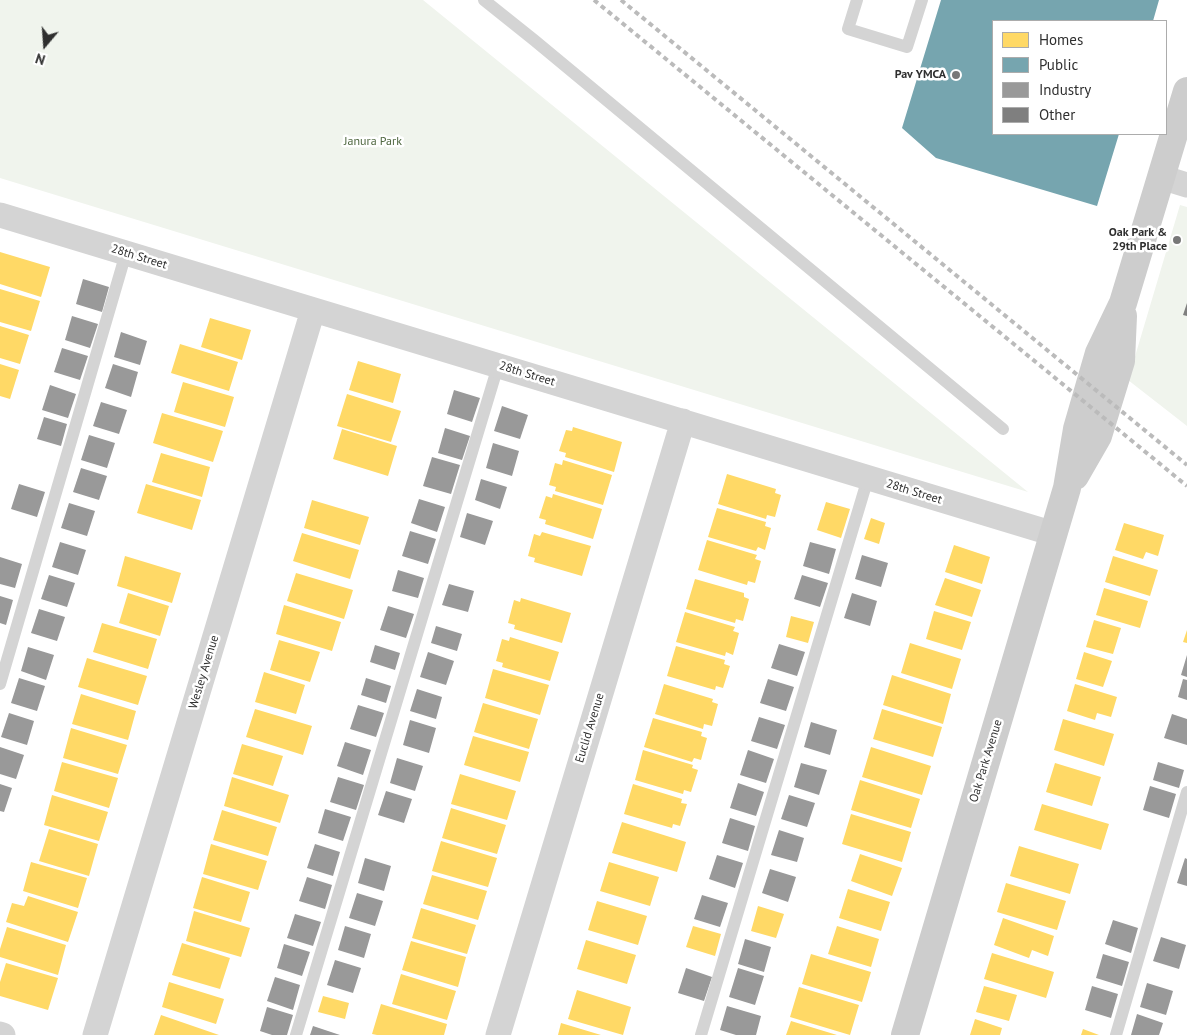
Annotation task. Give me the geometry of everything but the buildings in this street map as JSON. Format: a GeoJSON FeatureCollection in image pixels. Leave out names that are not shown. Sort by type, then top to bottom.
{"type":"FeatureCollection","features":[{"type":"Feature","properties":{"kind":"street","name":"Oak Park Avenue"},"geometry":{"type":"LineString","coordinates":[[905,1035],[1067,488],[1098,436],[1121,360],[1123,303],[1187,91]]}},
{"type":"Feature","properties":{"kind":"street"},"geometry":{"type":"LineString","coordinates":[[1161,177],[1187,185]]}},
{"type":"Feature","properties":{"kind":"street","name":"28th Street"},"geometry":{"type":"LineString","coordinates":[[0,215],[1054,534]]}},
{"type":"Feature","properties":{"kind":"street","name":"Wesley Avenue"},"geometry":{"type":"LineString","coordinates":[[95,1035],[313,310]]}},
{"type":"Feature","properties":{"kind":"street","name":"Euclid Avenue"},"geometry":{"type":"LineString","coordinates":[[498,1035],[683,421]]}},
{"type":"Feature","properties":{"kind":"lane"},"geometry":{"type":"LineString","coordinates":[[484,0],[1003,429]]}},
{"type":"Feature","properties":{"kind":"lane"},"geometry":{"type":"LineString","coordinates":[[857,0],[848,29],[907,47],[922,0]]}},
{"type":"Feature","properties":{"kind":"lane"},"geometry":{"type":"LineString","coordinates":[[0,684],[126,253]]}},
{"type":"Feature","properties":{"kind":"lane"},"geometry":{"type":"LineString","coordinates":[[296,1035],[498,366]]}},
{"type":"Feature","properties":{"kind":"lane"},"geometry":{"type":"LineString","coordinates":[[701,1035],[868,478]]}},
{"type":"Feature","properties":{"kind":"lane"},"geometry":{"type":"LineString","coordinates":[[1116,1035],[1187,792]]}},
{"type":"Feature","properties":{"kind":"green space","name":"Janura Park"},"geometry":{"type":"Polygon","coordinates":[[[0,0],[423,0],[1028,492],[0,178],[0,0]]]}},
{"type":"Feature","properties":{"kind":"green space"},"geometry":{"type":"Polygon","coordinates":[[[1180,205],[1187,207],[1187,426],[1128,380],[1180,205]]]}},
{"type":"Feature","properties":{"kind":"railway"},"geometry":{"type":"LineString","coordinates":[[594,0],[1187,486]]}},
{"type":"Feature","properties":{"kind":"railway"},"geometry":{"type":"LineString","coordinates":[[621,0],[1187,465]]}},
{"type":"Feature","properties":{"kind":"place","name":"Pav YMCA"},"geometry":{"type":"Point","coordinates":[956,75]}},
{"type":"Feature","properties":{"kind":"place","name":"Oak Park & 29th Place"},"geometry":{"type":"Point","coordinates":[1177,240]}}]}
